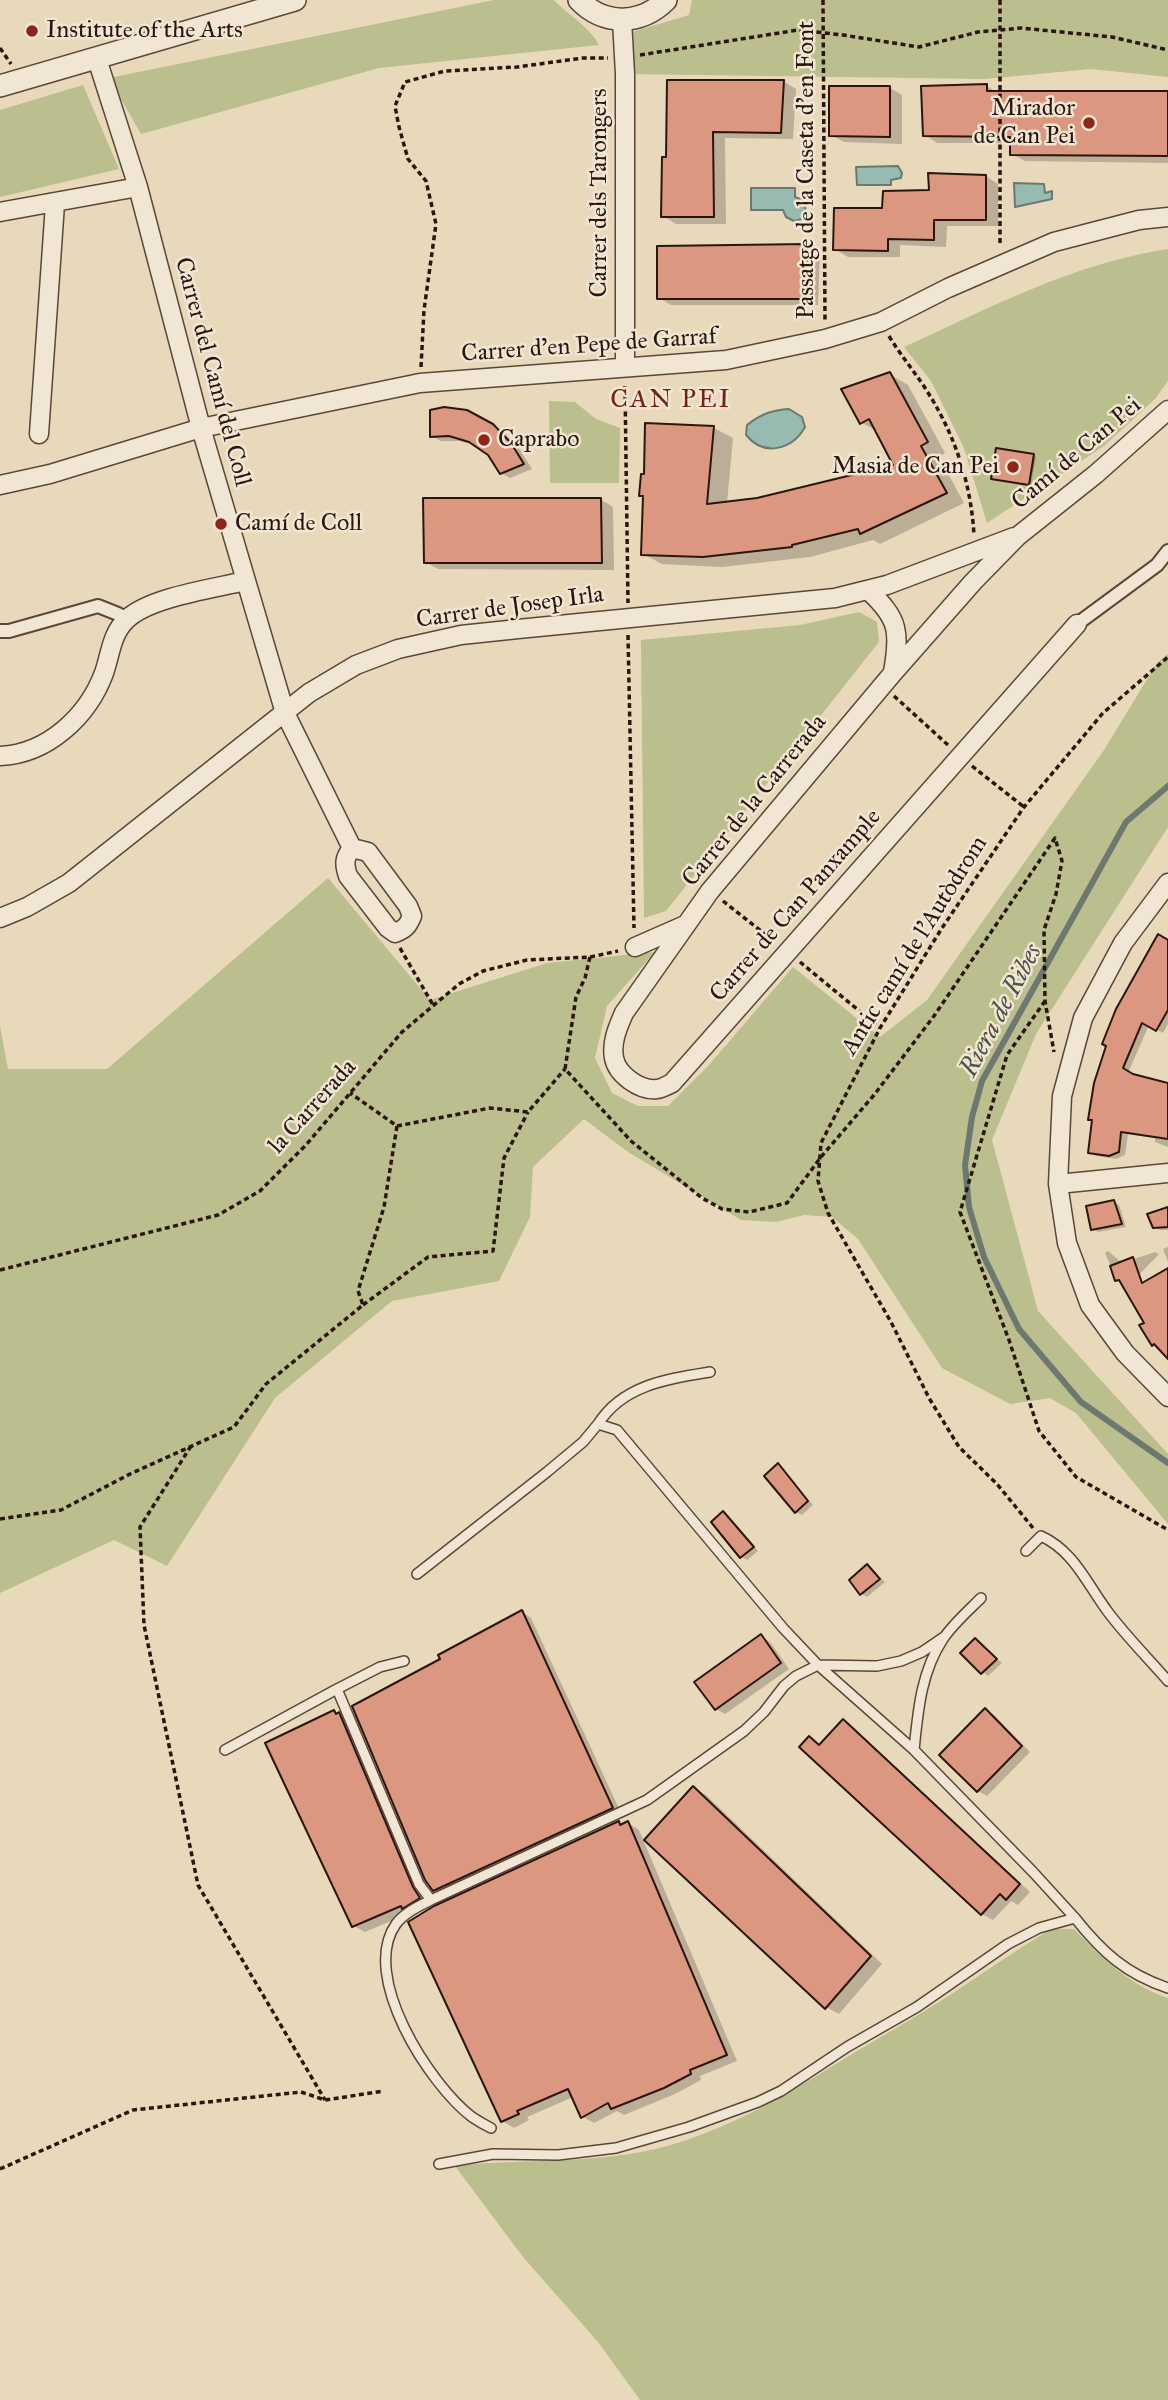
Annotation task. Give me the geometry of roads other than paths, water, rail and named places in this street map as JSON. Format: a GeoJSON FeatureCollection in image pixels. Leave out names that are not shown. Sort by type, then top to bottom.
{"type":"FeatureCollection","features":[{"type":"Feature","properties":{"kind":"street"},"geometry":{"type":"LineString","coordinates":[[579,0],[603,17],[622,20],[641,17],[657,9],[666,0]]}},
{"type":"Feature","properties":{"kind":"street"},"geometry":{"type":"LineString","coordinates":[[0,86],[287,1]]}},
{"type":"Feature","properties":{"kind":"street","name":"Carrer dels Tarongers"},"geometry":{"type":"LineString","coordinates":[[622,20],[625,58],[625,367]]}},
{"type":"Feature","properties":{"kind":"street","name":"Carrer del Camí del Coll"},"geometry":{"type":"LineString","coordinates":[[97,59],[138,187],[201,428],[285,713],[352,848],[368,852],[408,906],[412,916],[408,926],[395,933],[388,928],[348,876],[344,866],[345,856],[352,848]]}},
{"type":"Feature","properties":{"kind":"street"},"geometry":{"type":"LineString","coordinates":[[0,212],[138,187]]}},
{"type":"Feature","properties":{"kind":"street"},"geometry":{"type":"LineString","coordinates":[[39,434],[55,204]]}},
{"type":"Feature","properties":{"kind":"street","name":"Carrer d'en Pepe de Garraf"},"geometry":{"type":"LineString","coordinates":[[0,485],[50,474],[201,428],[420,383],[726,360],[825,339],[881,322],[948,288],[1054,242],[1139,220],[1168,218]]}},
{"type":"Feature","properties":{"kind":"street","name":"Camí de Can Pei"},"geometry":{"type":"LineString","coordinates":[[1018,536],[1104,467],[1168,410]]}},
{"type":"Feature","properties":{"kind":"street","name":"Carrer de Josep Irla"},"geometry":{"type":"LineString","coordinates":[[0,918],[27,907],[69,883],[309,693],[356,665],[398,649],[461,635],[835,598],[869,591],[1018,536]]}},
{"type":"Feature","properties":{"kind":"street","name":"Carrer de la Carrerada"},"geometry":{"type":"LineString","coordinates":[[660,963],[710,891],[893,673],[973,582],[1018,536]]}},
{"type":"Feature","properties":{"kind":"street"},"geometry":{"type":"LineString","coordinates":[[1077,624],[1157,565],[1168,551]]}},
{"type":"Feature","properties":{"kind":"street"},"geometry":{"type":"LineString","coordinates":[[0,756],[30,751],[49,741],[75,719],[100,682],[111,643],[127,620],[154,604],[245,581]]}},
{"type":"Feature","properties":{"kind":"street"},"geometry":{"type":"LineString","coordinates":[[869,591],[888,609],[895,624],[897,649],[893,673]]}},
{"type":"Feature","properties":{"kind":"street"},"geometry":{"type":"LineString","coordinates":[[0,631],[9,631],[97,606],[127,620]]}},
{"type":"Feature","properties":{"kind":"street","name":"Carrer de Can Panxample"},"geometry":{"type":"LineString","coordinates":[[660,963],[624,1013],[613,1048],[614,1060],[621,1074],[639,1085],[656,1090],[673,1083],[1077,624]]}},
{"type":"Feature","properties":{"kind":"street"},"geometry":{"type":"LineString","coordinates":[[1168,883],[1123,943],[1083,1018],[1062,1096],[1058,1184],[1067,1243],[1090,1305],[1125,1353],[1168,1397]]}},
{"type":"Feature","properties":{"kind":"street"},"geometry":{"type":"LineString","coordinates":[[635,947],[688,923]]}},
{"type":"Feature","properties":{"kind":"street"},"geometry":{"type":"LineString","coordinates":[[1058,1184],[1168,1173]]}},
{"type":"Feature","properties":{"kind":"lane"},"geometry":{"type":"LineString","coordinates":[[417,1574],[583,1442],[617,1402],[639,1388],[710,1371]]}},
{"type":"Feature","properties":{"kind":"lane"},"geometry":{"type":"LineString","coordinates":[[598,1424],[617,1430],[818,1665],[914,1750],[1033,1872],[1095,1944],[1122,1967],[1168,1988]]}},
{"type":"Feature","properties":{"kind":"lane"},"geometry":{"type":"LineString","coordinates":[[1026,1551],[1041,1536],[1066,1552],[1108,1613],[1168,1681]]}},
{"type":"Feature","properties":{"kind":"lane"},"geometry":{"type":"LineString","coordinates":[[491,2128],[472,2117],[454,2100],[421,2057],[406,2031],[385,1972],[386,1951],[396,1924],[432,1900],[647,1800],[744,1731],[796,1676],[818,1665],[877,1665],[901,1661],[922,1652],[944,1637],[981,1598]]}},
{"type":"Feature","properties":{"kind":"lane"},"geometry":{"type":"LineString","coordinates":[[914,1750],[922,1686],[944,1637]]}},
{"type":"Feature","properties":{"kind":"lane"},"geometry":{"type":"LineString","coordinates":[[225,1750],[380,1667],[404,1661]]}},
{"type":"Feature","properties":{"kind":"lane"},"geometry":{"type":"LineString","coordinates":[[337,1689],[419,1884],[432,1900]]}},
{"type":"Feature","properties":{"kind":"lane"},"geometry":{"type":"LineString","coordinates":[[439,2164],[493,2154],[558,2155],[616,2148],[690,2127],[758,2102],[781,2091],[848,2047],[917,2007],[1008,1944],[1039,1928],[1074,1918]]}},
{"type":"Feature","properties":{"kind":"water"},"geometry":{"type":"Polygon","coordinates":[[[898,166],[902,173],[901,178],[891,180],[891,185],[857,185],[856,167],[898,166]]]}},
{"type":"Feature","properties":{"kind":"water"},"geometry":{"type":"Polygon","coordinates":[[[1014,183],[1044,184],[1045,193],[1052,191],[1052,199],[1015,207],[1014,183]]]}},
{"type":"Feature","properties":{"kind":"water"},"geometry":{"type":"Polygon","coordinates":[[[751,188],[795,188],[795,197],[805,205],[802,219],[794,221],[786,217],[783,210],[751,210],[751,188]]]}},
{"type":"Feature","properties":{"kind":"water"},"geometry":{"type":"Polygon","coordinates":[[[789,409],[802,417],[805,427],[793,441],[777,448],[769,448],[753,442],[746,435],[747,425],[757,418],[789,409]]]}},
{"type":"Feature","properties":{"kind":"waterway","name":"Riera de Ribes"},"geometry":{"type":"LineString","coordinates":[[1168,786],[1126,822],[982,1081],[972,1117],[965,1165],[969,1207],[984,1257],[1019,1329],[1081,1402],[1168,1463]]}},
{"type":"Feature","properties":{"kind":"place","name":"Institute of the Arts"},"geometry":{"type":"Point","coordinates":[32,31]}},
{"type":"Feature","properties":{"kind":"place","name":"Mirador de Can Pei"},"geometry":{"type":"Point","coordinates":[1089,123]}},
{"type":"Feature","properties":{"kind":"place","name":"Caprabo"},"geometry":{"type":"Point","coordinates":[484,440]}},
{"type":"Feature","properties":{"kind":"place","name":"Masia de Can Pei"},"geometry":{"type":"Point","coordinates":[1013,467]}},
{"type":"Feature","properties":{"kind":"place","name":"Camí de Coll"},"geometry":{"type":"Point","coordinates":[221,524]}},
{"type":"Feature","properties":{"kind":"district","name":"CAN PEI"},"geometry":{"type":"Point","coordinates":[671,401]}}]}
